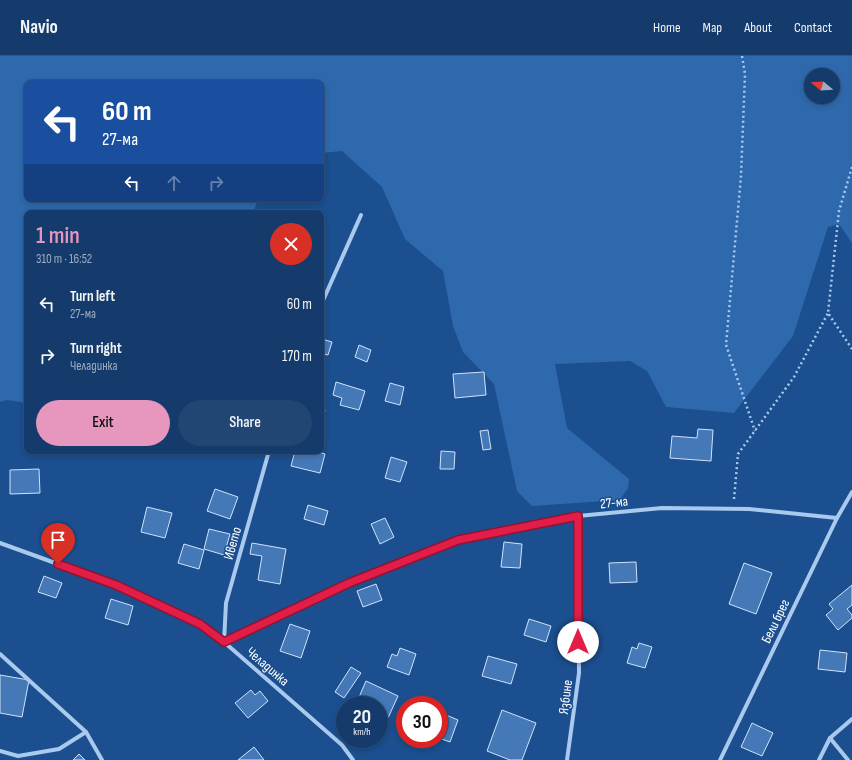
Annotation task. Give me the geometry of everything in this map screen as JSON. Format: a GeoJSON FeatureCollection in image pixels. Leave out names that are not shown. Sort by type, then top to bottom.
{"type":"FeatureCollection","features":[{"type":"Feature","properties":{"kind":"street"},"geometry":{"type":"LineString","coordinates":[[324,297],[361,215]]}},
{"type":"Feature","properties":{"kind":"street","name":"Ивето"},"geometry":{"type":"LineString","coordinates":[[224,642],[226,603],[268,454]]}},
{"type":"Feature","properties":{"kind":"street","name":"Бели брег"},"geometry":{"type":"LineString","coordinates":[[720,760],[837,518],[852,492]]}},
{"type":"Feature","properties":{"kind":"street","name":"27-ма"},"geometry":{"type":"LineString","coordinates":[[224,642],[349,583],[458,540],[578,516],[662,508],[733,509],[837,518]]}},
{"type":"Feature","properties":{"kind":"street","name":"Язбине"},"geometry":{"type":"LineString","coordinates":[[567,760],[579,673],[578,516]]}},
{"type":"Feature","properties":{"kind":"street","name":"Челадинка"},"geometry":{"type":"LineString","coordinates":[[0,543],[116,585],[200,624],[224,642],[342,744],[354,760]]}},
{"type":"Feature","properties":{"kind":"street"},"geometry":{"type":"LineString","coordinates":[[0,654],[86,732],[102,760]]}},
{"type":"Feature","properties":{"kind":"street"},"geometry":{"type":"LineString","coordinates":[[819,760],[830,738],[852,719]]}},
{"type":"Feature","properties":{"kind":"street"},"geometry":{"type":"LineString","coordinates":[[0,751],[18,756],[60,749],[86,732]]}},
{"type":"Feature","properties":{"kind":"street"},"geometry":{"type":"LineString","coordinates":[[830,738],[848,760]]}},
{"type":"Feature","properties":{"kind":"path"},"geometry":{"type":"LineString","coordinates":[[742,56],[745,74],[741,176],[726,344],[755,431]]}},
{"type":"Feature","properties":{"kind":"path"},"geometry":{"type":"LineString","coordinates":[[733,509],[738,454],[794,377],[828,313],[839,211],[852,167]]}},
{"type":"Feature","properties":{"kind":"path"},"geometry":{"type":"LineString","coordinates":[[828,313],[852,349]]}},
{"type":"Feature","properties":{"kind":"shaded area"},"geometry":{"type":"Polygon","coordinates":[[[0,56],[852,56],[852,243],[839,224],[828,227],[793,336],[734,413],[666,407],[647,371],[630,361],[555,364],[567,428],[629,479],[628,488],[620,500],[532,506],[517,491],[494,384],[463,352],[453,326],[443,271],[405,239],[382,187],[342,151],[324,153],[324,80],[24,80],[24,202],[257,202],[254,210],[24,210],[24,403],[7,400],[0,402],[0,56]]]}},
{"type":"Feature","properties":{"kind":"building"},"geometry":{"type":"Polygon","coordinates":[[[324,340],[332,342],[328,355],[324,354],[324,340]]]}},
{"type":"Feature","properties":{"kind":"building"},"geometry":{"type":"Polygon","coordinates":[[[359,345],[371,350],[367,362],[355,357],[359,345]]]}},
{"type":"Feature","properties":{"kind":"building"},"geometry":{"type":"Polygon","coordinates":[[[484,372],[486,395],[455,398],[453,374],[484,372]]]}},
{"type":"Feature","properties":{"kind":"building"},"geometry":{"type":"Polygon","coordinates":[[[336,382],[365,391],[359,410],[340,405],[342,398],[333,395],[336,382]]]}},
{"type":"Feature","properties":{"kind":"building"},"geometry":{"type":"Polygon","coordinates":[[[390,383],[404,387],[400,405],[385,401],[390,383]]]}},
{"type":"Feature","properties":{"kind":"building"},"geometry":{"type":"Polygon","coordinates":[[[698,429],[713,430],[711,461],[670,458],[672,436],[697,438],[698,429]]]}},
{"type":"Feature","properties":{"kind":"building"},"geometry":{"type":"Polygon","coordinates":[[[488,430],[491,449],[483,450],[480,431],[488,430]]]}},
{"type":"Feature","properties":{"kind":"building"},"geometry":{"type":"Polygon","coordinates":[[[441,451],[455,452],[454,469],[440,469],[441,451]]]}},
{"type":"Feature","properties":{"kind":"building"},"geometry":{"type":"Polygon","coordinates":[[[294,454],[325,454],[320,473],[291,466],[294,454]]]}},
{"type":"Feature","properties":{"kind":"building"},"geometry":{"type":"Polygon","coordinates":[[[391,457],[407,462],[400,482],[385,478],[391,457]]]}},
{"type":"Feature","properties":{"kind":"building"},"geometry":{"type":"Polygon","coordinates":[[[39,469],[40,493],[10,494],[10,470],[39,469]]]}},
{"type":"Feature","properties":{"kind":"building"},"geometry":{"type":"Polygon","coordinates":[[[215,489],[238,497],[230,519],[207,511],[215,489]]]}},
{"type":"Feature","properties":{"kind":"building"},"geometry":{"type":"Polygon","coordinates":[[[308,505],[328,511],[324,525],[304,519],[308,505]]]}},
{"type":"Feature","properties":{"kind":"building"},"geometry":{"type":"Polygon","coordinates":[[[147,507],[172,513],[165,538],[141,532],[147,507]]]}},
{"type":"Feature","properties":{"kind":"building"},"geometry":{"type":"Polygon","coordinates":[[[385,518],[394,537],[380,544],[371,524],[385,518]]]}},
{"type":"Feature","properties":{"kind":"building"},"geometry":{"type":"Polygon","coordinates":[[[209,529],[230,534],[224,555],[204,549],[209,529]]]}},
{"type":"Feature","properties":{"kind":"building"},"geometry":{"type":"Polygon","coordinates":[[[504,542],[522,544],[520,568],[501,567],[504,542]]]}},
{"type":"Feature","properties":{"kind":"building"},"geometry":{"type":"Polygon","coordinates":[[[252,543],[286,549],[280,584],[258,580],[262,556],[250,554],[252,543]]]}},
{"type":"Feature","properties":{"kind":"building"},"geometry":{"type":"Polygon","coordinates":[[[184,544],[204,550],[199,569],[178,563],[184,544]]]}},
{"type":"Feature","properties":{"kind":"building"},"geometry":{"type":"Polygon","coordinates":[[[636,562],[637,582],[610,583],[609,563],[636,562]]]}},
{"type":"Feature","properties":{"kind":"building"},"geometry":{"type":"Polygon","coordinates":[[[744,563],[772,573],[756,614],[729,604],[744,563]]]}},
{"type":"Feature","properties":{"kind":"building"},"geometry":{"type":"Polygon","coordinates":[[[44,576],[62,583],[56,598],[38,592],[44,576]]]}},
{"type":"Feature","properties":{"kind":"building"},"geometry":{"type":"Polygon","coordinates":[[[376,584],[382,600],[363,607],[357,591],[376,584]]]}},
{"type":"Feature","properties":{"kind":"building"},"geometry":{"type":"Polygon","coordinates":[[[852,585],[852,605],[847,609],[852,615],[852,618],[838,630],[826,615],[833,609],[829,604],[852,585]]]}},
{"type":"Feature","properties":{"kind":"building"},"geometry":{"type":"Polygon","coordinates":[[[111,599],[133,606],[128,625],[105,618],[111,599]]]}},
{"type":"Feature","properties":{"kind":"building"},"geometry":{"type":"Polygon","coordinates":[[[529,619],[551,626],[546,642],[524,635],[529,619]]]}},
{"type":"Feature","properties":{"kind":"building"},"geometry":{"type":"Polygon","coordinates":[[[290,624],[310,631],[301,658],[280,651],[290,624]]]}},
{"type":"Feature","properties":{"kind":"building"},"geometry":{"type":"Polygon","coordinates":[[[639,643],[652,647],[645,668],[627,663],[632,647],[637,649],[639,643]]]}},
{"type":"Feature","properties":{"kind":"building"},"geometry":{"type":"Polygon","coordinates":[[[400,648],[416,654],[409,675],[387,667],[392,654],[397,656],[400,648]]]}},
{"type":"Feature","properties":{"kind":"building"},"geometry":{"type":"Polygon","coordinates":[[[820,650],[847,653],[845,672],[818,669],[820,650]]]}},
{"type":"Feature","properties":{"kind":"building"},"geometry":{"type":"Polygon","coordinates":[[[488,656],[517,664],[511,684],[482,676],[488,656]]]}},
{"type":"Feature","properties":{"kind":"building"},"geometry":{"type":"Polygon","coordinates":[[[351,667],[361,673],[345,696],[341,696],[335,692],[351,667]]]}},
{"type":"Feature","properties":{"kind":"building"},"geometry":{"type":"Polygon","coordinates":[[[0,675],[29,680],[22,717],[0,713],[0,675]]]}},
{"type":"Feature","properties":{"kind":"building"},"geometry":{"type":"Polygon","coordinates":[[[366,681],[398,696],[396,696],[396,700],[388,718],[388,696],[359,696],[366,681]]]}},
{"type":"Feature","properties":{"kind":"building"},"geometry":{"type":"Polygon","coordinates":[[[251,690],[255,695],[260,691],[268,701],[248,718],[235,703],[251,690]]]}},
{"type":"Feature","properties":{"kind":"building"},"geometry":{"type":"Polygon","coordinates":[[[502,710],[536,723],[522,760],[510,760],[487,751],[502,710]]]}},
{"type":"Feature","properties":{"kind":"building"},"geometry":{"type":"Polygon","coordinates":[[[448,716],[458,720],[450,742],[448,741],[448,716]]]}},
{"type":"Feature","properties":{"kind":"building"},"geometry":{"type":"Polygon","coordinates":[[[752,723],[773,733],[762,756],[741,747],[752,723]]]}},
{"type":"Feature","properties":{"kind":"building"},"geometry":{"type":"Polygon","coordinates":[[[254,747],[264,760],[238,760],[254,747]]]}},
{"type":"Feature","properties":{"kind":"building"},"geometry":{"type":"Polygon","coordinates":[[[79,754],[85,760],[73,760],[79,754]]]}},
{"type":"Feature","properties":{"kind":"route"},"geometry":{"type":"LineString","coordinates":[[58,564],[116,585],[200,624],[224,642],[349,583],[458,540],[578,516],[578,642]]}}]}
